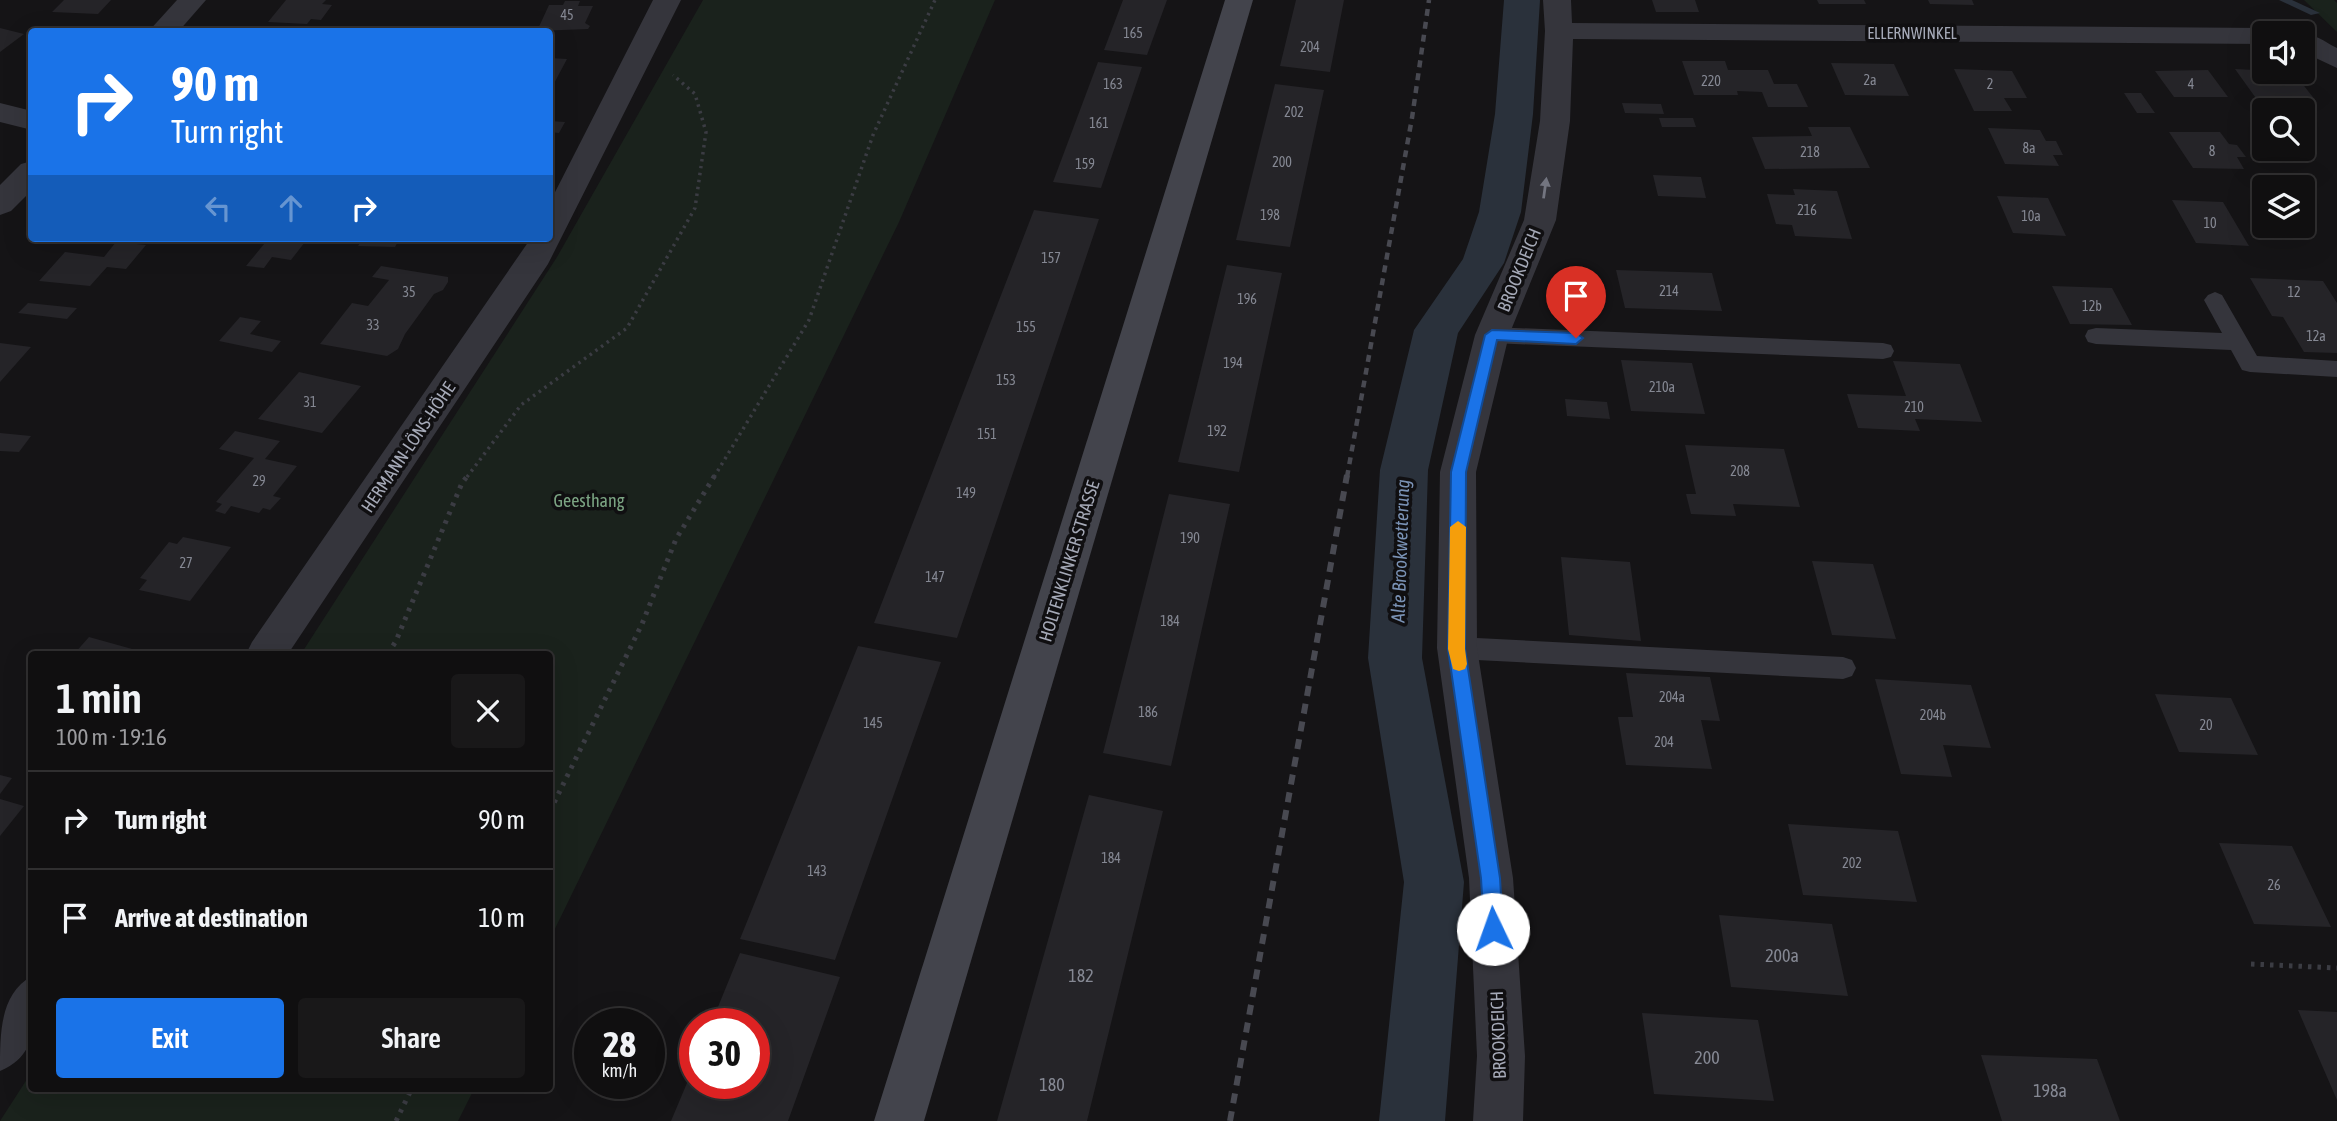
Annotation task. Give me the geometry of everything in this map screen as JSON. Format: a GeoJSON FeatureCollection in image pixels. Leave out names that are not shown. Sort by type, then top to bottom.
{"type":"FeatureCollection","features":[{"type":"Feature","properties":{"kind":"main road","name":"HOLTENKLINKER STRASSE"},"geometry":{"type":"LineString","coordinates":[[899,1121],[1239,0]]}},
{"type":"Feature","properties":{"kind":"street"},"geometry":{"type":"LineString","coordinates":[[166,28],[192,0]]}},
{"type":"Feature","properties":{"kind":"street"},"geometry":{"type":"LineString","coordinates":[[553,226],[667,0]]}},
{"type":"Feature","properties":{"kind":"street","name":"ELLERNWINKEL"},"geometry":{"type":"LineString","coordinates":[[1558,15],[2252,36]]}},
{"type":"Feature","properties":{"kind":"street","name":"BROOKDEICH"},"geometry":{"type":"LineString","coordinates":[[1499,1121],[1501,1056],[1490,878],[1457,649],[1458,472],[1492,335],[1540,220],[1555,121],[1558,15]]}},
{"type":"Feature","properties":{"kind":"street"},"geometry":{"type":"LineString","coordinates":[[2315,47],[2337,59]]}},
{"type":"Feature","properties":{"kind":"street"},"geometry":{"type":"LineString","coordinates":[[0,112],[28,120]]}},
{"type":"Feature","properties":{"kind":"street"},"geometry":{"type":"LineString","coordinates":[[0,204],[28,175]]}},
{"type":"Feature","properties":{"kind":"street","name":"HERMANN-LÖNS-HÖHE"},"geometry":{"type":"LineString","coordinates":[[269,651],[545,242]]}},
{"type":"Feature","properties":{"kind":"street"},"geometry":{"type":"LineString","coordinates":[[0,1047],[28,1006]]}},
{"type":"Feature","properties":{"kind":"lane"},"geometry":{"type":"LineString","coordinates":[[2215,300],[2250,364],[2337,369]]}},
{"type":"Feature","properties":{"kind":"lane"},"geometry":{"type":"LineString","coordinates":[[1492,335],[1883,351]]}},
{"type":"Feature","properties":{"kind":"lane"},"geometry":{"type":"LineString","coordinates":[[2096,336],[2238,342]]}},
{"type":"Feature","properties":{"kind":"lane"},"geometry":{"type":"LineString","coordinates":[[1457,649],[1843,668]]}},
{"type":"Feature","properties":{"kind":"path"},"geometry":{"type":"LineString","coordinates":[[553,805],[642,624],[676,539],[809,320],[873,135],[935,0]]}},
{"type":"Feature","properties":{"kind":"path"},"geometry":{"type":"LineString","coordinates":[[390,651],[462,483],[521,405],[627,328],[695,208],[706,132],[695,93],[643,49]]}},
{"type":"Feature","properties":{"kind":"path"},"geometry":{"type":"LineString","coordinates":[[2250,964],[2337,968]]}},
{"type":"Feature","properties":{"kind":"path"},"geometry":{"type":"LineString","coordinates":[[396,1121],[410,1092]]}},
{"type":"Feature","properties":{"kind":"green space","name":"Geesthang"},"geometry":{"type":"Polygon","coordinates":[[[703,0],[995,0],[899,222],[553,933],[553,651],[303,651],[557,257],[703,0]]]}},
{"type":"Feature","properties":{"kind":"green space"},"geometry":{"type":"Polygon","coordinates":[[[2304,0],[2334,0],[2337,3],[2337,32],[2304,0]]]}},
{"type":"Feature","properties":{"kind":"green space"},"geometry":{"type":"Polygon","coordinates":[[[28,1078],[28,1092],[472,1092],[458,1121],[0,1121],[28,1078]]]}},
{"type":"Feature","properties":{"kind":"building"},"geometry":{"type":"Polygon","coordinates":[[[64,0],[111,0],[98,14],[52,12],[64,0]]]}},
{"type":"Feature","properties":{"kind":"building"},"geometry":{"type":"Polygon","coordinates":[[[286,0],[326,0],[322,4],[332,5],[321,20],[311,19],[307,24],[268,22],[286,0]]]}},
{"type":"Feature","properties":{"kind":"building"},"geometry":{"type":"Polygon","coordinates":[[[1123,0],[1167,0],[1147,55],[1104,50],[1123,0]]]}},
{"type":"Feature","properties":{"kind":"building"},"geometry":{"type":"Polygon","coordinates":[[[1296,0],[1344,0],[1330,72],[1280,66],[1296,0]]]}},
{"type":"Feature","properties":{"kind":"building"},"geometry":{"type":"Polygon","coordinates":[[[1652,0],[1695,0],[1699,12],[1656,12],[1652,0]]]}},
{"type":"Feature","properties":{"kind":"building"},"geometry":{"type":"Polygon","coordinates":[[[1817,0],[1864,0],[1866,4],[1819,4],[1817,0]]]}},
{"type":"Feature","properties":{"kind":"building"},"geometry":{"type":"Polygon","coordinates":[[[1928,0],[1972,0],[1974,5],[1930,4],[1928,0]]]}},
{"type":"Feature","properties":{"kind":"building"},"geometry":{"type":"Polygon","coordinates":[[[565,1],[580,1],[578,6],[593,6],[585,23],[590,26],[588,29],[538,28],[549,5],[563,5],[565,1]]]}},
{"type":"Feature","properties":{"kind":"building"},"geometry":{"type":"Polygon","coordinates":[[[0,28],[24,34],[0,52],[0,28]]]}},
{"type":"Feature","properties":{"kind":"building"},"geometry":{"type":"Polygon","coordinates":[[[553,58],[567,59],[553,85],[553,58]]]}},
{"type":"Feature","properties":{"kind":"building"},"geometry":{"type":"Polygon","coordinates":[[[1682,61],[1725,61],[1728,70],[1768,70],[1774,84],[1797,84],[1808,107],[1768,107],[1762,92],[1737,91],[1738,95],[1694,95],[1682,61]]]}},
{"type":"Feature","properties":{"kind":"building"},"geometry":{"type":"Polygon","coordinates":[[[1098,62],[1142,67],[1101,188],[1053,182],[1098,62]]]}},
{"type":"Feature","properties":{"kind":"building"},"geometry":{"type":"Polygon","coordinates":[[[1831,63],[1894,64],[1909,96],[1845,95],[1831,63]]]}},
{"type":"Feature","properties":{"kind":"building"},"geometry":{"type":"Polygon","coordinates":[[[1954,69],[2012,71],[2027,98],[2004,98],[2012,111],[1974,111],[1954,69]]]}},
{"type":"Feature","properties":{"kind":"building"},"geometry":{"type":"Polygon","coordinates":[[[2235,69],[2252,70],[2252,84],[2303,84],[2314,98],[2256,98],[2235,69]]]}},
{"type":"Feature","properties":{"kind":"building"},"geometry":{"type":"Polygon","coordinates":[[[2208,70],[2228,97],[2174,97],[2155,71],[2208,70]]]}},
{"type":"Feature","properties":{"kind":"building"},"geometry":{"type":"Polygon","coordinates":[[[1275,84],[1324,90],[1290,247],[1236,240],[1275,84]]]}},
{"type":"Feature","properties":{"kind":"building"},"geometry":{"type":"Polygon","coordinates":[[[2124,93],[2141,93],[2155,113],[2137,113],[2124,93]]]}},
{"type":"Feature","properties":{"kind":"building"},"geometry":{"type":"Polygon","coordinates":[[[1622,103],[1661,104],[1664,114],[1625,113],[1622,103]]]}},
{"type":"Feature","properties":{"kind":"building"},"geometry":{"type":"Polygon","coordinates":[[[1659,118],[1693,118],[1696,127],[1662,127],[1659,118]]]}},
{"type":"Feature","properties":{"kind":"building"},"geometry":{"type":"Polygon","coordinates":[[[553,121],[565,122],[559,133],[553,132],[553,121]]]}},
{"type":"Feature","properties":{"kind":"building"},"geometry":{"type":"Polygon","coordinates":[[[1808,127],[1850,127],[1870,168],[1765,169],[1752,137],[1812,136],[1808,127]]]}},
{"type":"Feature","properties":{"kind":"building"},"geometry":{"type":"Polygon","coordinates":[[[1988,128],[2040,130],[2046,141],[2056,141],[2063,155],[2053,155],[2059,166],[2005,164],[1988,128]]]}},
{"type":"Feature","properties":{"kind":"building"},"geometry":{"type":"Polygon","coordinates":[[[2169,132],[2220,132],[2229,144],[2237,145],[2246,157],[2237,157],[2244,169],[2193,168],[2169,132]]]}},
{"type":"Feature","properties":{"kind":"building"},"geometry":{"type":"Polygon","coordinates":[[[1653,175],[1701,177],[1706,198],[1658,196],[1653,175]]]}},
{"type":"Feature","properties":{"kind":"building"},"geometry":{"type":"Polygon","coordinates":[[[1793,189],[1837,191],[1852,239],[1795,236],[1792,225],[1776,224],[1767,194],[1795,195],[1793,189]]]}},
{"type":"Feature","properties":{"kind":"building"},"geometry":{"type":"Polygon","coordinates":[[[1997,196],[2048,198],[2066,236],[2013,233],[1997,196]]]}},
{"type":"Feature","properties":{"kind":"building"},"geometry":{"type":"Polygon","coordinates":[[[2172,200],[2223,202],[2249,246],[2196,243],[2172,200]]]}},
{"type":"Feature","properties":{"kind":"building"},"geometry":{"type":"Polygon","coordinates":[[[1034,210],[1099,219],[957,638],[874,623],[1034,210]]]}},
{"type":"Feature","properties":{"kind":"building"},"geometry":{"type":"Polygon","coordinates":[[[116,242],[146,245],[126,269],[107,267],[90,286],[39,281],[65,252],[104,257],[116,242]]]}},
{"type":"Feature","properties":{"kind":"building"},"geometry":{"type":"Polygon","coordinates":[[[266,242],[305,242],[291,260],[272,257],[264,268],[246,266],[266,242]]]}},
{"type":"Feature","properties":{"kind":"building"},"geometry":{"type":"Polygon","coordinates":[[[360,242],[398,242],[395,247],[358,246],[360,242]]]}},
{"type":"Feature","properties":{"kind":"building"},"geometry":{"type":"Polygon","coordinates":[[[1227,265],[1282,273],[1239,472],[1178,462],[1227,265]]]}},
{"type":"Feature","properties":{"kind":"building"},"geometry":{"type":"Polygon","coordinates":[[[381,266],[448,277],[448,282],[443,290],[434,294],[405,334],[398,349],[387,356],[320,344],[352,303],[368,306],[389,280],[372,277],[381,266]]]}},
{"type":"Feature","properties":{"kind":"building"},"geometry":{"type":"Polygon","coordinates":[[[1616,270],[1712,273],[1722,311],[1625,308],[1616,270]]]}},
{"type":"Feature","properties":{"kind":"building"},"geometry":{"type":"Polygon","coordinates":[[[2250,278],[2323,281],[2337,303],[2337,353],[2304,352],[2283,317],[2272,316],[2250,278]]]}},
{"type":"Feature","properties":{"kind":"building"},"geometry":{"type":"Polygon","coordinates":[[[2052,286],[2112,288],[2132,325],[2070,324],[2052,286]]]}},
{"type":"Feature","properties":{"kind":"building"},"geometry":{"type":"Polygon","coordinates":[[[28,303],[77,308],[67,319],[18,313],[28,303]]]}},
{"type":"Feature","properties":{"kind":"building"},"geometry":{"type":"Polygon","coordinates":[[[240,317],[261,321],[250,334],[281,341],[272,352],[219,341],[240,317]]]}},
{"type":"Feature","properties":{"kind":"building"},"geometry":{"type":"Polygon","coordinates":[[[0,343],[31,347],[0,382],[0,343]]]}},
{"type":"Feature","properties":{"kind":"building"},"geometry":{"type":"Polygon","coordinates":[[[1621,360],[1692,363],[1705,414],[1631,411],[1621,360]]]}},
{"type":"Feature","properties":{"kind":"building"},"geometry":{"type":"Polygon","coordinates":[[[1893,361],[1960,364],[1982,422],[1915,419],[1920,431],[1858,428],[1847,394],[1906,396],[1893,361]]]}},
{"type":"Feature","properties":{"kind":"building"},"geometry":{"type":"Polygon","coordinates":[[[299,372],[361,386],[322,433],[258,419],[299,372]]]}},
{"type":"Feature","properties":{"kind":"building"},"geometry":{"type":"Polygon","coordinates":[[[1565,399],[1607,402],[1610,419],[1567,416],[1565,399]]]}},
{"type":"Feature","properties":{"kind":"building"},"geometry":{"type":"Polygon","coordinates":[[[235,431],[280,441],[265,459],[297,466],[273,496],[281,498],[270,510],[263,508],[259,513],[231,506],[225,514],[215,511],[222,504],[216,502],[254,458],[219,449],[235,431]]]}},
{"type":"Feature","properties":{"kind":"building"},"geometry":{"type":"Polygon","coordinates":[[[0,433],[31,436],[19,452],[0,451],[0,433]]]}},
{"type":"Feature","properties":{"kind":"building"},"geometry":{"type":"Polygon","coordinates":[[[1685,445],[1784,449],[1800,507],[1733,504],[1736,516],[1691,514],[1686,494],[1696,494],[1685,445]]]}},
{"type":"Feature","properties":{"kind":"building"},"geometry":{"type":"Polygon","coordinates":[[[1169,494],[1230,504],[1171,766],[1103,753],[1169,494]]]}},
{"type":"Feature","properties":{"kind":"building"},"geometry":{"type":"Polygon","coordinates":[[[183,537],[231,547],[190,601],[139,590],[147,580],[140,578],[169,542],[177,544],[183,537]]]}},
{"type":"Feature","properties":{"kind":"building"},"geometry":{"type":"Polygon","coordinates":[[[1561,557],[1630,562],[1641,641],[1569,635],[1561,557]]]}},
{"type":"Feature","properties":{"kind":"building"},"geometry":{"type":"Polygon","coordinates":[[[1812,561],[1873,564],[1896,639],[1832,635],[1812,561]]]}},
{"type":"Feature","properties":{"kind":"building"},"geometry":{"type":"Polygon","coordinates":[[[89,637],[139,651],[77,651],[89,637]]]}},
{"type":"Feature","properties":{"kind":"building"},"geometry":{"type":"Polygon","coordinates":[[[858,646],[941,662],[835,960],[740,939],[858,646]]]}},
{"type":"Feature","properties":{"kind":"building"},"geometry":{"type":"Polygon","coordinates":[[[1626,673],[1710,677],[1720,721],[1701,720],[1712,769],[1626,765],[1618,717],[1633,717],[1626,673]]]}},
{"type":"Feature","properties":{"kind":"building"},"geometry":{"type":"Polygon","coordinates":[[[1875,679],[1971,685],[1991,748],[1943,745],[1952,777],[1901,774],[1875,679]]]}},
{"type":"Feature","properties":{"kind":"building"},"geometry":{"type":"Polygon","coordinates":[[[2155,694],[2231,698],[2258,755],[2179,752],[2155,694]]]}},
{"type":"Feature","properties":{"kind":"building"},"geometry":{"type":"Polygon","coordinates":[[[0,775],[12,778],[0,794],[0,775]]]}},
{"type":"Feature","properties":{"kind":"building"},"geometry":{"type":"Polygon","coordinates":[[[1089,795],[1163,811],[1087,1121],[997,1121],[1089,795]]]}},
{"type":"Feature","properties":{"kind":"building"},"geometry":{"type":"Polygon","coordinates":[[[0,799],[24,806],[0,836],[0,799]]]}},
{"type":"Feature","properties":{"kind":"building"},"geometry":{"type":"Polygon","coordinates":[[[1788,824],[1898,831],[1917,902],[1803,895],[1788,824]]]}},
{"type":"Feature","properties":{"kind":"building"},"geometry":{"type":"Polygon","coordinates":[[[2219,843],[2292,846],[2331,927],[2254,924],[2219,843]]]}},
{"type":"Feature","properties":{"kind":"building"},"geometry":{"type":"Polygon","coordinates":[[[1719,915],[1832,924],[1848,996],[1731,987],[1719,915]]]}},
{"type":"Feature","properties":{"kind":"building"},"geometry":{"type":"Polygon","coordinates":[[[740,953],[840,977],[788,1121],[671,1121],[680,1099],[770,1099],[770,1008],[718,1008],[740,953]]]}},
{"type":"Feature","properties":{"kind":"building"},"geometry":{"type":"Polygon","coordinates":[[[2298,1010],[2337,1012],[2337,1100],[2298,1010]]]}},
{"type":"Feature","properties":{"kind":"building"},"geometry":{"type":"Polygon","coordinates":[[[1642,1013],[1758,1020],[1774,1101],[1654,1094],[1642,1013]]]}},
{"type":"Feature","properties":{"kind":"building"},"geometry":{"type":"Polygon","coordinates":[[[1981,1055],[2097,1059],[2120,1121],[2002,1121],[1981,1055]]]}},
{"type":"Feature","properties":{"kind":"waterway","name":"Alte Brookwetterung"},"geometry":{"type":"LineString","coordinates":[[1412,1121],[1434,882],[1395,658],[1404,470],[1436,330],[1483,263],[1500,212],[1514,114],[1522,0]]}},
{"type":"Feature","properties":{"kind":"waterway"},"geometry":{"type":"LineString","coordinates":[[2284,0],[2315,13]]}},
{"type":"Feature","properties":{"kind":"railway"},"geometry":{"type":"LineString","coordinates":[[1347,477],[1412,118],[1429,0]]}},
{"type":"Feature","properties":{"kind":"railway"},"geometry":{"type":"LineString","coordinates":[[1230,1121],[1347,475]]}},
{"type":"Feature","properties":{"kind":"slow traffic"},"geometry":{"type":"LineString","coordinates":[[1458,527],[1459,664]]}},
{"type":"Feature","properties":{"kind":"route"},"geometry":{"type":"LineString","coordinates":[[1493,929],[1490,878],[1457,649],[1458,472],[1492,335],[1576,338]]}}]}
